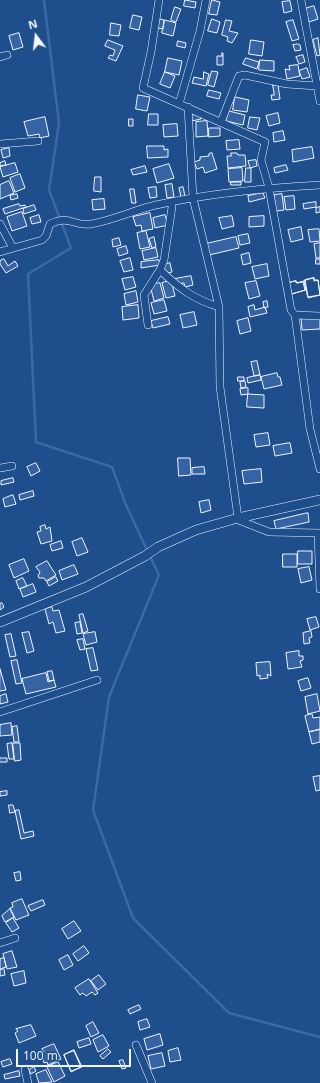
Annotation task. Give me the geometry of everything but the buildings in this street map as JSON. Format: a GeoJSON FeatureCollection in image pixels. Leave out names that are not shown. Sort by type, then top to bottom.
{"type":"FeatureCollection","features":[{"type":"Feature","properties":{"kind":"street"},"geometry":{"type":"LineString","coordinates":[[159,0],[143,88],[265,142],[261,160],[269,188],[291,310],[295,315],[310,429],[320,469]]}},
{"type":"Feature","properties":{"kind":"street"},"geometry":{"type":"LineString","coordinates":[[179,104],[200,31],[206,0]]}},
{"type":"Feature","properties":{"kind":"street"},"geometry":{"type":"LineString","coordinates":[[301,0],[320,101]]}},
{"type":"Feature","properties":{"kind":"street"},"geometry":{"type":"LineString","coordinates":[[221,122],[239,76],[245,75],[287,84],[317,86]]}},
{"type":"Feature","properties":{"kind":"street"},"geometry":{"type":"LineString","coordinates":[[188,107],[193,198],[219,307],[220,387],[237,518]]}},
{"type":"Feature","properties":{"kind":"street"},"geometry":{"type":"LineString","coordinates":[[0,144],[38,141]]}},
{"type":"Feature","properties":{"kind":"street"},"geometry":{"type":"LineString","coordinates":[[115,218],[133,212],[193,198],[269,188],[320,185]]}},
{"type":"Feature","properties":{"kind":"street"},"geometry":{"type":"LineString","coordinates":[[133,212],[172,207]]}},
{"type":"Feature","properties":{"kind":"street"},"geometry":{"type":"LineString","coordinates":[[0,252],[42,240],[46,236],[50,224],[59,220],[84,225],[172,207]]}},
{"type":"Feature","properties":{"kind":"street"},"geometry":{"type":"LineString","coordinates":[[148,325],[144,294],[160,270],[164,260],[172,207]]}},
{"type":"Feature","properties":{"kind":"street"},"geometry":{"type":"LineString","coordinates":[[0,224],[13,248]]}},
{"type":"Feature","properties":{"kind":"street"},"geometry":{"type":"LineString","coordinates":[[160,270],[178,288],[200,301],[219,307]]}},
{"type":"Feature","properties":{"kind":"street"},"geometry":{"type":"LineString","coordinates":[[295,315],[320,316]]}},
{"type":"Feature","properties":{"kind":"street"},"geometry":{"type":"LineString","coordinates":[[0,468],[12,466]]}},
{"type":"Feature","properties":{"kind":"street"},"geometry":{"type":"LineString","coordinates":[[0,622],[86,587],[145,556],[158,547],[196,530],[237,518],[320,500]]}},
{"type":"Feature","properties":{"kind":"street"},"geometry":{"type":"LineString","coordinates":[[237,518],[269,532],[319,533],[320,589]]}},
{"type":"Feature","properties":{"kind":"street"},"geometry":{"type":"LineString","coordinates":[[0,712],[97,680]]}},
{"type":"Feature","properties":{"kind":"street"},"geometry":{"type":"LineString","coordinates":[[0,943],[15,938]]}},
{"type":"Feature","properties":{"kind":"street"},"geometry":{"type":"LineString","coordinates":[[136,1045],[152,1083]]}},
{"type":"Feature","properties":{"kind":"street"},"geometry":{"type":"LineString","coordinates":[[25,1070],[28,1083]]}},
{"type":"Feature","properties":{"kind":"waterway"},"geometry":{"type":"LineString","coordinates":[[44,0],[59,123],[49,190],[71,248],[28,274],[36,442],[112,467],[126,505],[148,552]]}},
{"type":"Feature","properties":{"kind":"waterway"},"geometry":{"type":"LineString","coordinates":[[150,556],[159,575],[109,697],[93,810],[133,918],[229,1013],[320,1037]]}}]}
